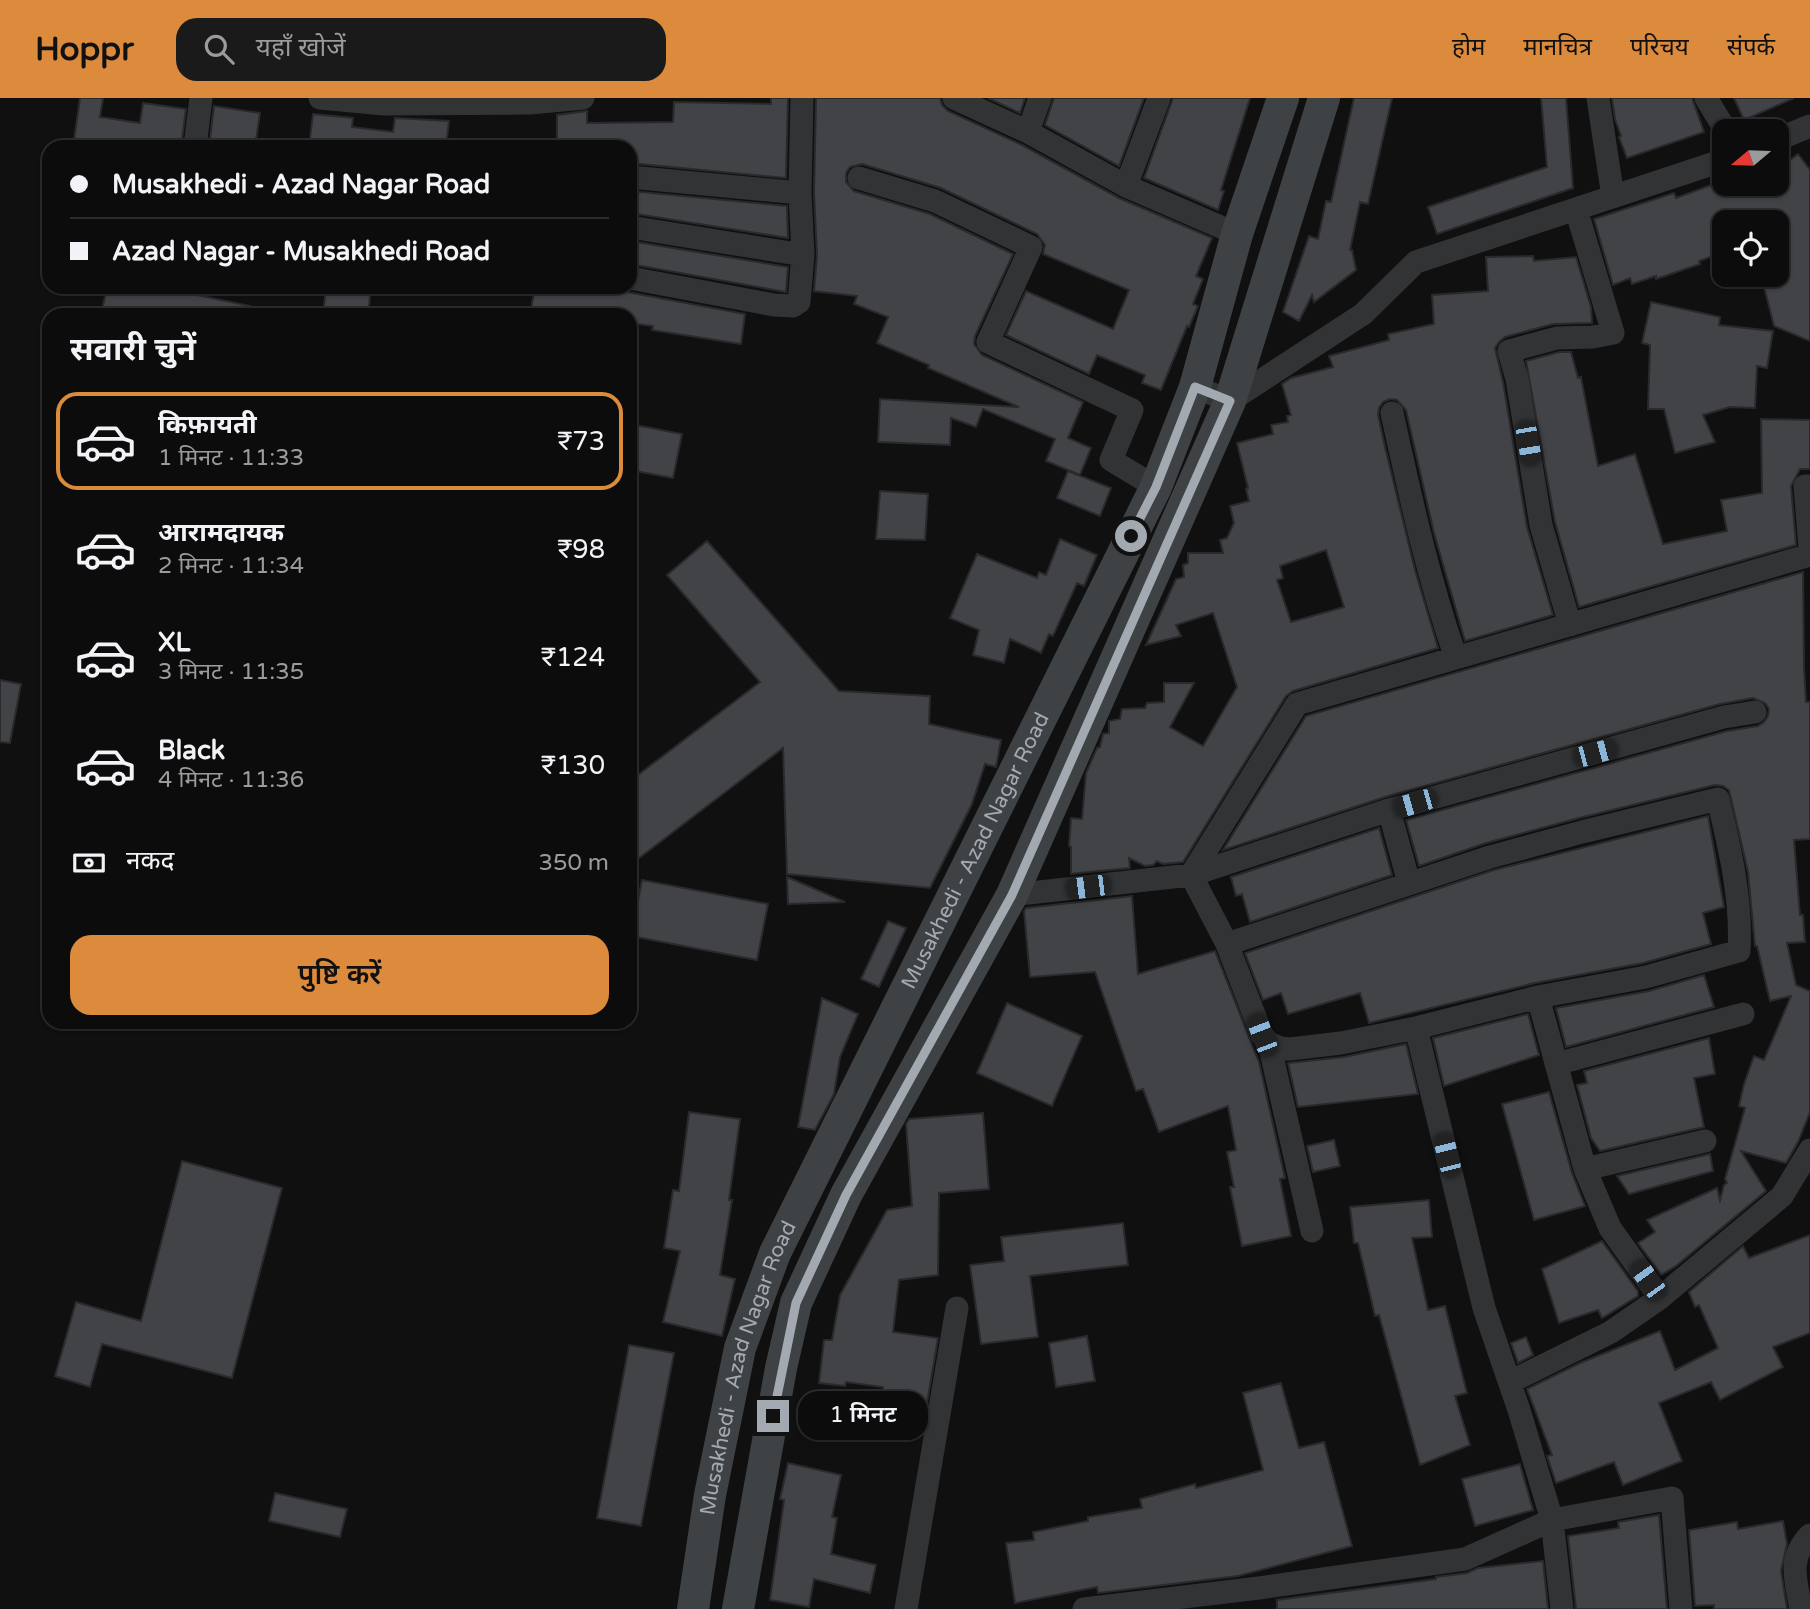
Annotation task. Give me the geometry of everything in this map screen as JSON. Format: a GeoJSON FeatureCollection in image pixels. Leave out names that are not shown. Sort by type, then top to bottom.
{"type":"FeatureCollection","features":[{"type":"Feature","properties":{"kind":"main road","name":"Musakhedi - Azad Nagar Road"},"geometry":{"type":"LineString","coordinates":[[693,1609],[710,1496],[740,1348],[775,1252],[1156,487],[1195,387],[1237,234],[1283,98]]}},
{"type":"Feature","properties":{"kind":"main road"},"geometry":{"type":"LineString","coordinates":[[738,1609],[781,1367],[796,1303],[846,1195],[1012,895],[1230,401],[1324,98]]}},
{"type":"Feature","properties":{"kind":"street"},"geometry":{"type":"LineString","coordinates":[[196,140],[201,98]]}},
{"type":"Feature","properties":{"kind":"street"},"geometry":{"type":"LineString","coordinates":[[320,98],[384,101],[583,98]]}},
{"type":"Feature","properties":{"kind":"street"},"geometry":{"type":"LineString","coordinates":[[637,279],[793,306],[799,302],[803,255],[800,192],[802,98]]}},
{"type":"Feature","properties":{"kind":"street"},"geometry":{"type":"LineString","coordinates":[[954,98],[1028,132],[1126,186],[1237,234]]}},
{"type":"Feature","properties":{"kind":"street"},"geometry":{"type":"LineString","coordinates":[[1028,132],[1040,98]]}},
{"type":"Feature","properties":{"kind":"street"},"geometry":{"type":"LineString","coordinates":[[1126,186],[1159,98]]}},
{"type":"Feature","properties":{"kind":"street"},"geometry":{"type":"LineString","coordinates":[[1598,98],[1612,197]]}},
{"type":"Feature","properties":{"kind":"street"},"geometry":{"type":"LineString","coordinates":[[1706,98],[1719,119]]}},
{"type":"Feature","properties":{"kind":"street"},"geometry":{"type":"LineString","coordinates":[[1789,135],[1810,127]]}},
{"type":"Feature","properties":{"kind":"street"},"geometry":{"type":"LineString","coordinates":[[1195,387],[1230,401],[1363,314],[1416,262],[1712,164]]}},
{"type":"Feature","properties":{"kind":"street"},"geometry":{"type":"LineString","coordinates":[[637,178],[800,192]]}},
{"type":"Feature","properties":{"kind":"street"},"geometry":{"type":"LineString","coordinates":[[859,178],[935,201],[1031,247],[988,342],[1132,410],[1111,460],[1156,487]]}},
{"type":"Feature","properties":{"kind":"street"},"geometry":{"type":"LineString","coordinates":[[1570,625],[1541,525],[1510,351],[1557,338],[1593,337],[1613,333],[1576,209]]}},
{"type":"Feature","properties":{"kind":"street"},"geometry":{"type":"LineString","coordinates":[[637,228],[803,255]]}},
{"type":"Feature","properties":{"kind":"street"},"geometry":{"type":"LineString","coordinates":[[1392,413],[1439,609],[1456,658]]}},
{"type":"Feature","properties":{"kind":"street"},"geometry":{"type":"LineString","coordinates":[[1810,486],[1805,486],[1810,548]]}},
{"type":"Feature","properties":{"kind":"street"},"geometry":{"type":"LineString","coordinates":[[1191,874],[1297,704],[1810,555]]}},
{"type":"Feature","properties":{"kind":"street"},"geometry":{"type":"LineString","coordinates":[[1012,895],[1191,874],[1389,810],[1724,717],[1755,712]]}},
{"type":"Feature","properties":{"kind":"street"},"geometry":{"type":"LineString","coordinates":[[1191,874],[1227,944],[1262,1035],[1269,1043],[1290,1049],[1341,1043],[1416,1028],[1538,997],[1646,977],[1720,958],[1739,951],[1741,927],[1737,882],[1718,799],[1582,832],[1409,883],[1227,944]]}},
{"type":"Feature","properties":{"kind":"street"},"geometry":{"type":"LineString","coordinates":[[1389,810],[1409,883]]}},
{"type":"Feature","properties":{"kind":"street"},"geometry":{"type":"LineString","coordinates":[[1538,997],[1585,1169],[1610,1228],[1660,1297]]}},
{"type":"Feature","properties":{"kind":"street"},"geometry":{"type":"LineString","coordinates":[[1556,1064],[1743,1014]]}},
{"type":"Feature","properties":{"kind":"street"},"geometry":{"type":"LineString","coordinates":[[1416,1028],[1484,1308],[1510,1382],[1552,1520],[1562,1609]]}},
{"type":"Feature","properties":{"kind":"street"},"geometry":{"type":"LineString","coordinates":[[1269,1043],[1312,1231]]}},
{"type":"Feature","properties":{"kind":"street"},"geometry":{"type":"LineString","coordinates":[[1585,1169],[1705,1141]]}},
{"type":"Feature","properties":{"kind":"street"},"geometry":{"type":"LineString","coordinates":[[1510,1382],[1611,1332],[1660,1297],[1782,1196],[1810,1150]]}},
{"type":"Feature","properties":{"kind":"street"},"geometry":{"type":"LineString","coordinates":[[906,1609],[957,1308]]}},
{"type":"Feature","properties":{"kind":"street"},"geometry":{"type":"LineString","coordinates":[[1084,1609],[1465,1559],[1552,1520],[1672,1498],[1681,1609]]}},
{"type":"Feature","properties":{"kind":"street"},"geometry":{"type":"LineString","coordinates":[[1801,1609],[1793,1565],[1810,1535]]}},
{"type":"Feature","properties":{"kind":"building"},"geometry":{"type":"Polygon","coordinates":[[[80,98],[103,98],[100,117],[140,123],[143,103],[186,109],[182,140],[74,140],[80,98]]]}},
{"type":"Feature","properties":{"kind":"building"},"geometry":{"type":"Polygon","coordinates":[[[771,98],[788,98],[786,178],[637,164],[637,140],[557,140],[557,115],[587,111],[587,123],[673,122],[674,102],[771,104],[771,98]]]}},
{"type":"Feature","properties":{"kind":"building"},"geometry":{"type":"Polygon","coordinates":[[[816,98],[940,98],[948,111],[1022,145],[1119,198],[1212,238],[1196,276],[1203,279],[1193,304],[1198,306],[1161,390],[1142,383],[1145,375],[1097,355],[1089,374],[1006,335],[1026,291],[1113,329],[1129,290],[1043,254],[1045,245],[1037,234],[941,188],[862,164],[850,167],[846,173],[846,182],[854,191],[930,214],[1013,254],[975,336],[974,344],[982,355],[1083,402],[1068,438],[1091,448],[1080,475],[1046,461],[1055,439],[983,409],[976,427],[951,418],[950,445],[878,442],[880,399],[1019,407],[877,343],[888,317],[854,304],[857,296],[814,291],[817,255],[814,193],[816,98]]]}},
{"type":"Feature","properties":{"kind":"building"},"geometry":{"type":"Polygon","coordinates":[[[988,98],[1025,98],[1020,113],[988,98]]]}},
{"type":"Feature","properties":{"kind":"building"},"geometry":{"type":"Polygon","coordinates":[[[1054,98],[1144,98],[1119,166],[1045,125],[1054,98]]]}},
{"type":"Feature","properties":{"kind":"building"},"geometry":{"type":"Polygon","coordinates":[[[1173,98],[1250,98],[1221,190],[1224,191],[1218,210],[1144,178],[1173,98]]]}},
{"type":"Feature","properties":{"kind":"building"},"geometry":{"type":"Polygon","coordinates":[[[1354,98],[1392,98],[1368,204],[1360,202],[1350,250],[1356,270],[1314,302],[1312,295],[1299,321],[1283,312],[1309,236],[1318,239],[1326,201],[1331,202],[1354,98]]]}},
{"type":"Feature","properties":{"kind":"building"},"geometry":{"type":"Polygon","coordinates":[[[1541,98],[1566,98],[1573,188],[1437,234],[1428,207],[1547,167],[1541,98]]]}},
{"type":"Feature","properties":{"kind":"building"},"geometry":{"type":"Polygon","coordinates":[[[1612,98],[1692,98],[1704,132],[1627,158],[1619,137],[1621,136],[1612,98]]]}},
{"type":"Feature","properties":{"kind":"building"},"geometry":{"type":"Polygon","coordinates":[[[1734,98],[1794,98],[1746,119],[1744,119],[1734,98]]]}},
{"type":"Feature","properties":{"kind":"building"},"geometry":{"type":"Polygon","coordinates":[[[214,106],[260,113],[256,140],[210,140],[214,106]]]}},
{"type":"Feature","properties":{"kind":"building"},"geometry":{"type":"Polygon","coordinates":[[[313,114],[353,118],[352,127],[393,132],[395,118],[449,121],[447,140],[310,140],[313,114]]]}},
{"type":"Feature","properties":{"kind":"building"},"geometry":{"type":"Polygon","coordinates":[[[1798,154],[1810,170],[1810,341],[1774,326],[1764,287],[1789,287],[1789,210],[1712,210],[1712,256],[1699,261],[1700,264],[1656,279],[1656,276],[1632,284],[1630,278],[1613,285],[1594,219],[1674,193],[1676,198],[1712,185],[1712,196],[1789,196],[1789,161],[1798,154]]]}},
{"type":"Feature","properties":{"kind":"building"},"geometry":{"type":"Polygon","coordinates":[[[637,192],[787,206],[788,238],[637,214],[637,192]]]}},
{"type":"Feature","properties":{"kind":"building"},"geometry":{"type":"Polygon","coordinates":[[[637,242],[788,267],[786,292],[637,265],[637,242]]]}},
{"type":"Feature","properties":{"kind":"building"},"geometry":{"type":"Polygon","coordinates":[[[1533,256],[1534,261],[1576,257],[1591,307],[1592,323],[1553,324],[1505,337],[1495,348],[1527,527],[1553,615],[1465,641],[1434,533],[1406,410],[1397,400],[1383,402],[1378,415],[1385,447],[1415,570],[1438,648],[1293,691],[1286,696],[1183,862],[1163,864],[1157,861],[1153,865],[1145,866],[1129,858],[1130,868],[1071,874],[1071,818],[1082,819],[1086,773],[1097,748],[1100,747],[1103,734],[1109,733],[1109,721],[1120,719],[1122,709],[1145,708],[1147,703],[1164,702],[1164,683],[1194,683],[1170,727],[1203,746],[1237,687],[1213,613],[1176,625],[1181,636],[1146,645],[1176,579],[1184,577],[1183,565],[1188,563],[1188,553],[1223,553],[1220,540],[1227,538],[1234,523],[1230,506],[1249,501],[1237,443],[1273,434],[1271,425],[1288,422],[1287,416],[1291,415],[1282,384],[1291,378],[1333,367],[1329,356],[1389,340],[1388,334],[1434,324],[1432,295],[1488,291],[1486,257],[1533,256]],[[1326,550],[1280,566],[1283,578],[1277,580],[1291,622],[1344,607],[1326,550]]]}},
{"type":"Feature","properties":{"kind":"building"},"geometry":{"type":"Polygon","coordinates":[[[106,294],[193,294],[250,306],[250,308],[102,308],[106,294]]]}},
{"type":"Feature","properties":{"kind":"building"},"geometry":{"type":"Polygon","coordinates":[[[325,294],[370,294],[369,308],[324,308],[325,294]]]}},
{"type":"Feature","properties":{"kind":"building"},"geometry":{"type":"Polygon","coordinates":[[[534,294],[637,294],[745,314],[741,344],[652,330],[653,326],[637,324],[637,308],[531,308],[534,294]]]}},
{"type":"Feature","properties":{"kind":"building"},"geometry":{"type":"Polygon","coordinates":[[[1651,302],[1720,317],[1719,325],[1773,331],[1767,368],[1757,366],[1755,408],[1730,407],[1703,415],[1715,442],[1675,453],[1664,409],[1648,409],[1650,345],[1642,343],[1651,302]]]}},
{"type":"Feature","properties":{"kind":"building"},"geometry":{"type":"Polygon","coordinates":[[[1559,352],[1571,352],[1578,378],[1581,377],[1598,466],[1635,454],[1663,544],[1727,531],[1721,500],[1762,493],[1761,419],[1810,420],[1810,469],[1800,469],[1791,486],[1796,545],[1579,607],[1555,522],[1526,361],[1559,352]]]}},
{"type":"Feature","properties":{"kind":"building"},"geometry":{"type":"Polygon","coordinates":[[[637,425],[682,434],[673,478],[637,471],[637,425]]]}},
{"type":"Feature","properties":{"kind":"building"},"geometry":{"type":"Polygon","coordinates":[[[1068,471],[1111,488],[1100,516],[1057,498],[1068,471]]]}},
{"type":"Feature","properties":{"kind":"building"},"geometry":{"type":"Polygon","coordinates":[[[880,491],[928,494],[925,540],[876,539],[880,491]]]}},
{"type":"Feature","properties":{"kind":"building"},"geometry":{"type":"Polygon","coordinates":[[[1060,539],[1097,555],[1084,586],[1077,583],[1053,636],[1049,634],[1041,653],[1010,639],[1004,663],[973,655],[979,630],[950,618],[977,554],[1037,578],[1039,572],[1046,575],[1060,539]]]}},
{"type":"Feature","properties":{"kind":"building"},"geometry":{"type":"Polygon","coordinates":[[[707,541],[839,691],[930,696],[929,724],[1001,740],[996,767],[985,764],[972,804],[930,888],[787,874],[783,748],[637,860],[637,776],[760,682],[667,575],[707,541]]]}},
{"type":"Feature","properties":{"kind":"building"},"geometry":{"type":"Polygon","coordinates":[[[1803,572],[1804,668],[1806,702],[1810,702],[1810,839],[1794,840],[1805,942],[1787,943],[1796,985],[1810,991],[1810,1112],[1786,1163],[1741,1151],[1766,1191],[1676,1266],[1661,1275],[1638,1243],[1655,1232],[1647,1220],[1717,1188],[1720,1200],[1727,1183],[1725,1179],[1745,1108],[1739,1106],[1744,1084],[1754,1056],[1764,1060],[1791,996],[1770,1001],[1755,946],[1748,872],[1729,790],[1715,785],[1579,818],[1486,843],[1419,866],[1406,820],[1727,731],[1758,726],[1768,716],[1769,709],[1765,703],[1753,698],[1720,704],[1385,797],[1223,850],[1306,716],[1803,572]]]}},
{"type":"Feature","properties":{"kind":"building"},"geometry":{"type":"Polygon","coordinates":[[[0,680],[21,684],[10,743],[0,742],[0,680]]]}},
{"type":"Feature","properties":{"kind":"building"},"geometry":{"type":"Polygon","coordinates":[[[1708,816],[1724,907],[1703,913],[1711,944],[1643,963],[1535,983],[1369,1023],[1360,993],[1288,1014],[1281,993],[1263,1000],[1245,953],[1494,870],[1708,816]]]}},
{"type":"Feature","properties":{"kind":"building"},"geometry":{"type":"Polygon","coordinates":[[[1379,828],[1392,875],[1250,922],[1242,894],[1236,896],[1231,877],[1379,828]]]}},
{"type":"Feature","properties":{"kind":"building"},"geometry":{"type":"Polygon","coordinates":[[[787,877],[845,902],[788,904],[787,877]]]}},
{"type":"Feature","properties":{"kind":"building"},"geometry":{"type":"Polygon","coordinates":[[[642,880],[768,904],[757,960],[637,937],[637,905],[642,880]]]}},
{"type":"Feature","properties":{"kind":"building"},"geometry":{"type":"Polygon","coordinates":[[[1132,896],[1138,974],[1215,951],[1259,1062],[1285,1178],[1280,1179],[1291,1236],[1242,1246],[1230,1187],[1234,1187],[1227,1152],[1236,1150],[1228,1106],[1159,1132],[1143,1089],[1136,1091],[1095,972],[1030,977],[1024,911],[1026,908],[1132,896]]]}},
{"type":"Feature","properties":{"kind":"building"},"geometry":{"type":"Polygon","coordinates":[[[888,921],[906,928],[879,987],[861,979],[888,921]]]}},
{"type":"Feature","properties":{"kind":"building"},"geometry":{"type":"Polygon","coordinates":[[[1704,975],[1714,1007],[1566,1047],[1556,1008],[1649,991],[1704,975]]]}},
{"type":"Feature","properties":{"kind":"building"},"geometry":{"type":"Polygon","coordinates":[[[822,998],[858,1014],[840,1057],[834,1094],[815,1130],[798,1127],[822,998]]]}},
{"type":"Feature","properties":{"kind":"building"},"geometry":{"type":"Polygon","coordinates":[[[1007,1003],[1082,1036],[1052,1106],[977,1073],[1007,1003]]]}},
{"type":"Feature","properties":{"kind":"building"},"geometry":{"type":"Polygon","coordinates":[[[1528,1014],[1539,1055],[1444,1086],[1433,1038],[1528,1014]]]}},
{"type":"Feature","properties":{"kind":"building"},"geometry":{"type":"Polygon","coordinates":[[[1709,1038],[1715,1074],[1694,1078],[1704,1127],[1600,1151],[1591,1138],[1577,1085],[1587,1083],[1584,1071],[1709,1038]]]}},
{"type":"Feature","properties":{"kind":"building"},"geometry":{"type":"Polygon","coordinates":[[[1406,1044],[1418,1094],[1298,1107],[1288,1063],[1344,1057],[1406,1044]]]}},
{"type":"Feature","properties":{"kind":"building"},"geometry":{"type":"Polygon","coordinates":[[[1549,1092],[1572,1173],[1585,1206],[1534,1220],[1502,1104],[1549,1092]]]}},
{"type":"Feature","properties":{"kind":"building"},"geometry":{"type":"Polygon","coordinates":[[[689,1112],[740,1119],[729,1200],[732,1200],[720,1275],[735,1279],[722,1336],[663,1322],[680,1251],[664,1248],[673,1190],[679,1191],[689,1112]]]}},
{"type":"Feature","properties":{"kind":"building"},"geometry":{"type":"Polygon","coordinates":[[[983,1113],[989,1189],[939,1193],[938,1275],[899,1280],[893,1332],[938,1338],[923,1427],[879,1421],[883,1387],[846,1382],[845,1386],[819,1383],[824,1340],[832,1340],[840,1295],[887,1210],[912,1206],[906,1124],[909,1119],[983,1113]]]}},
{"type":"Feature","properties":{"kind":"building"},"geometry":{"type":"Polygon","coordinates":[[[1334,1140],[1340,1166],[1313,1172],[1307,1146],[1334,1140]]]}},
{"type":"Feature","properties":{"kind":"building"},"geometry":{"type":"Polygon","coordinates":[[[1710,1154],[1713,1171],[1629,1194],[1617,1176],[1710,1154]]]}},
{"type":"Feature","properties":{"kind":"building"},"geometry":{"type":"Polygon","coordinates":[[[182,1161],[282,1188],[232,1378],[102,1344],[90,1387],[55,1376],[76,1302],[141,1321],[182,1161]]]}},
{"type":"Feature","properties":{"kind":"building"},"geometry":{"type":"Polygon","coordinates":[[[1429,1200],[1432,1237],[1412,1238],[1428,1310],[1445,1306],[1467,1393],[1455,1396],[1470,1445],[1420,1465],[1379,1315],[1375,1316],[1358,1243],[1354,1243],[1350,1207],[1429,1200]]]}},
{"type":"Feature","properties":{"kind":"building"},"geometry":{"type":"Polygon","coordinates":[[[1123,1223],[1128,1265],[1030,1276],[1038,1337],[981,1344],[970,1265],[1004,1261],[1001,1237],[1123,1223]]]}},
{"type":"Feature","properties":{"kind":"building"},"geometry":{"type":"Polygon","coordinates":[[[1810,1235],[1810,1333],[1773,1347],[1783,1367],[1720,1400],[1711,1382],[1659,1403],[1682,1461],[1623,1485],[1614,1462],[1556,1483],[1547,1456],[1552,1455],[1527,1389],[1580,1363],[1660,1331],[1675,1370],[1718,1348],[1699,1305],[1695,1307],[1689,1292],[1743,1246],[1749,1258],[1810,1235]]]}},
{"type":"Feature","properties":{"kind":"building"},"geometry":{"type":"Polygon","coordinates":[[[1602,1241],[1638,1291],[1638,1296],[1602,1318],[1598,1310],[1559,1323],[1542,1269],[1602,1241]]]}},
{"type":"Feature","properties":{"kind":"building"},"geometry":{"type":"Polygon","coordinates":[[[1087,1336],[1095,1381],[1056,1387],[1049,1343],[1087,1336]]]}},
{"type":"Feature","properties":{"kind":"building"},"geometry":{"type":"Polygon","coordinates":[[[1526,1337],[1533,1355],[1518,1363],[1511,1343],[1526,1337]]]}},
{"type":"Feature","properties":{"kind":"building"},"geometry":{"type":"Polygon","coordinates":[[[629,1345],[674,1353],[641,1526],[597,1518],[629,1345]]]}},
{"type":"Feature","properties":{"kind":"building"},"geometry":{"type":"Polygon","coordinates":[[[1281,1383],[1299,1448],[1324,1442],[1352,1546],[1238,1576],[1098,1593],[1097,1587],[1015,1603],[1006,1543],[1034,1540],[1033,1532],[1088,1521],[1088,1517],[1142,1508],[1140,1499],[1195,1484],[1196,1488],[1263,1470],[1243,1393],[1281,1383]]]}},
{"type":"Feature","properties":{"kind":"building"},"geometry":{"type":"Polygon","coordinates":[[[788,1463],[841,1475],[832,1517],[837,1518],[831,1554],[876,1565],[870,1593],[814,1579],[809,1607],[770,1600],[784,1500],[780,1499],[788,1463]]]}},
{"type":"Feature","properties":{"kind":"building"},"geometry":{"type":"Polygon","coordinates":[[[1520,1464],[1533,1510],[1475,1526],[1462,1479],[1520,1464]]]}},
{"type":"Feature","properties":{"kind":"building"},"geometry":{"type":"Polygon","coordinates":[[[275,1493],[347,1509],[340,1537],[269,1521],[275,1493]]]}},
{"type":"Feature","properties":{"kind":"building"},"geometry":{"type":"Polygon","coordinates":[[[1659,1515],[1667,1609],[1576,1609],[1568,1536],[1619,1528],[1618,1522],[1659,1515]]]}},
{"type":"Feature","properties":{"kind":"building"},"geometry":{"type":"Polygon","coordinates":[[[1783,1521],[1787,1544],[1781,1571],[1787,1609],[1714,1609],[1714,1605],[1695,1606],[1689,1530],[1737,1522],[1738,1529],[1783,1521]]]}},
{"type":"Feature","properties":{"kind":"building"},"geometry":{"type":"Polygon","coordinates":[[[1543,1561],[1548,1609],[1277,1609],[1277,1600],[1436,1579],[1478,1568],[1543,1561]]]}},
{"type":"Feature","properties":{"kind":"route"},"geometry":{"type":"LineString","coordinates":[[773,1416],[796,1303],[846,1195],[1012,895],[1230,401],[1195,387],[1156,487],[1131,536]]}}]}
